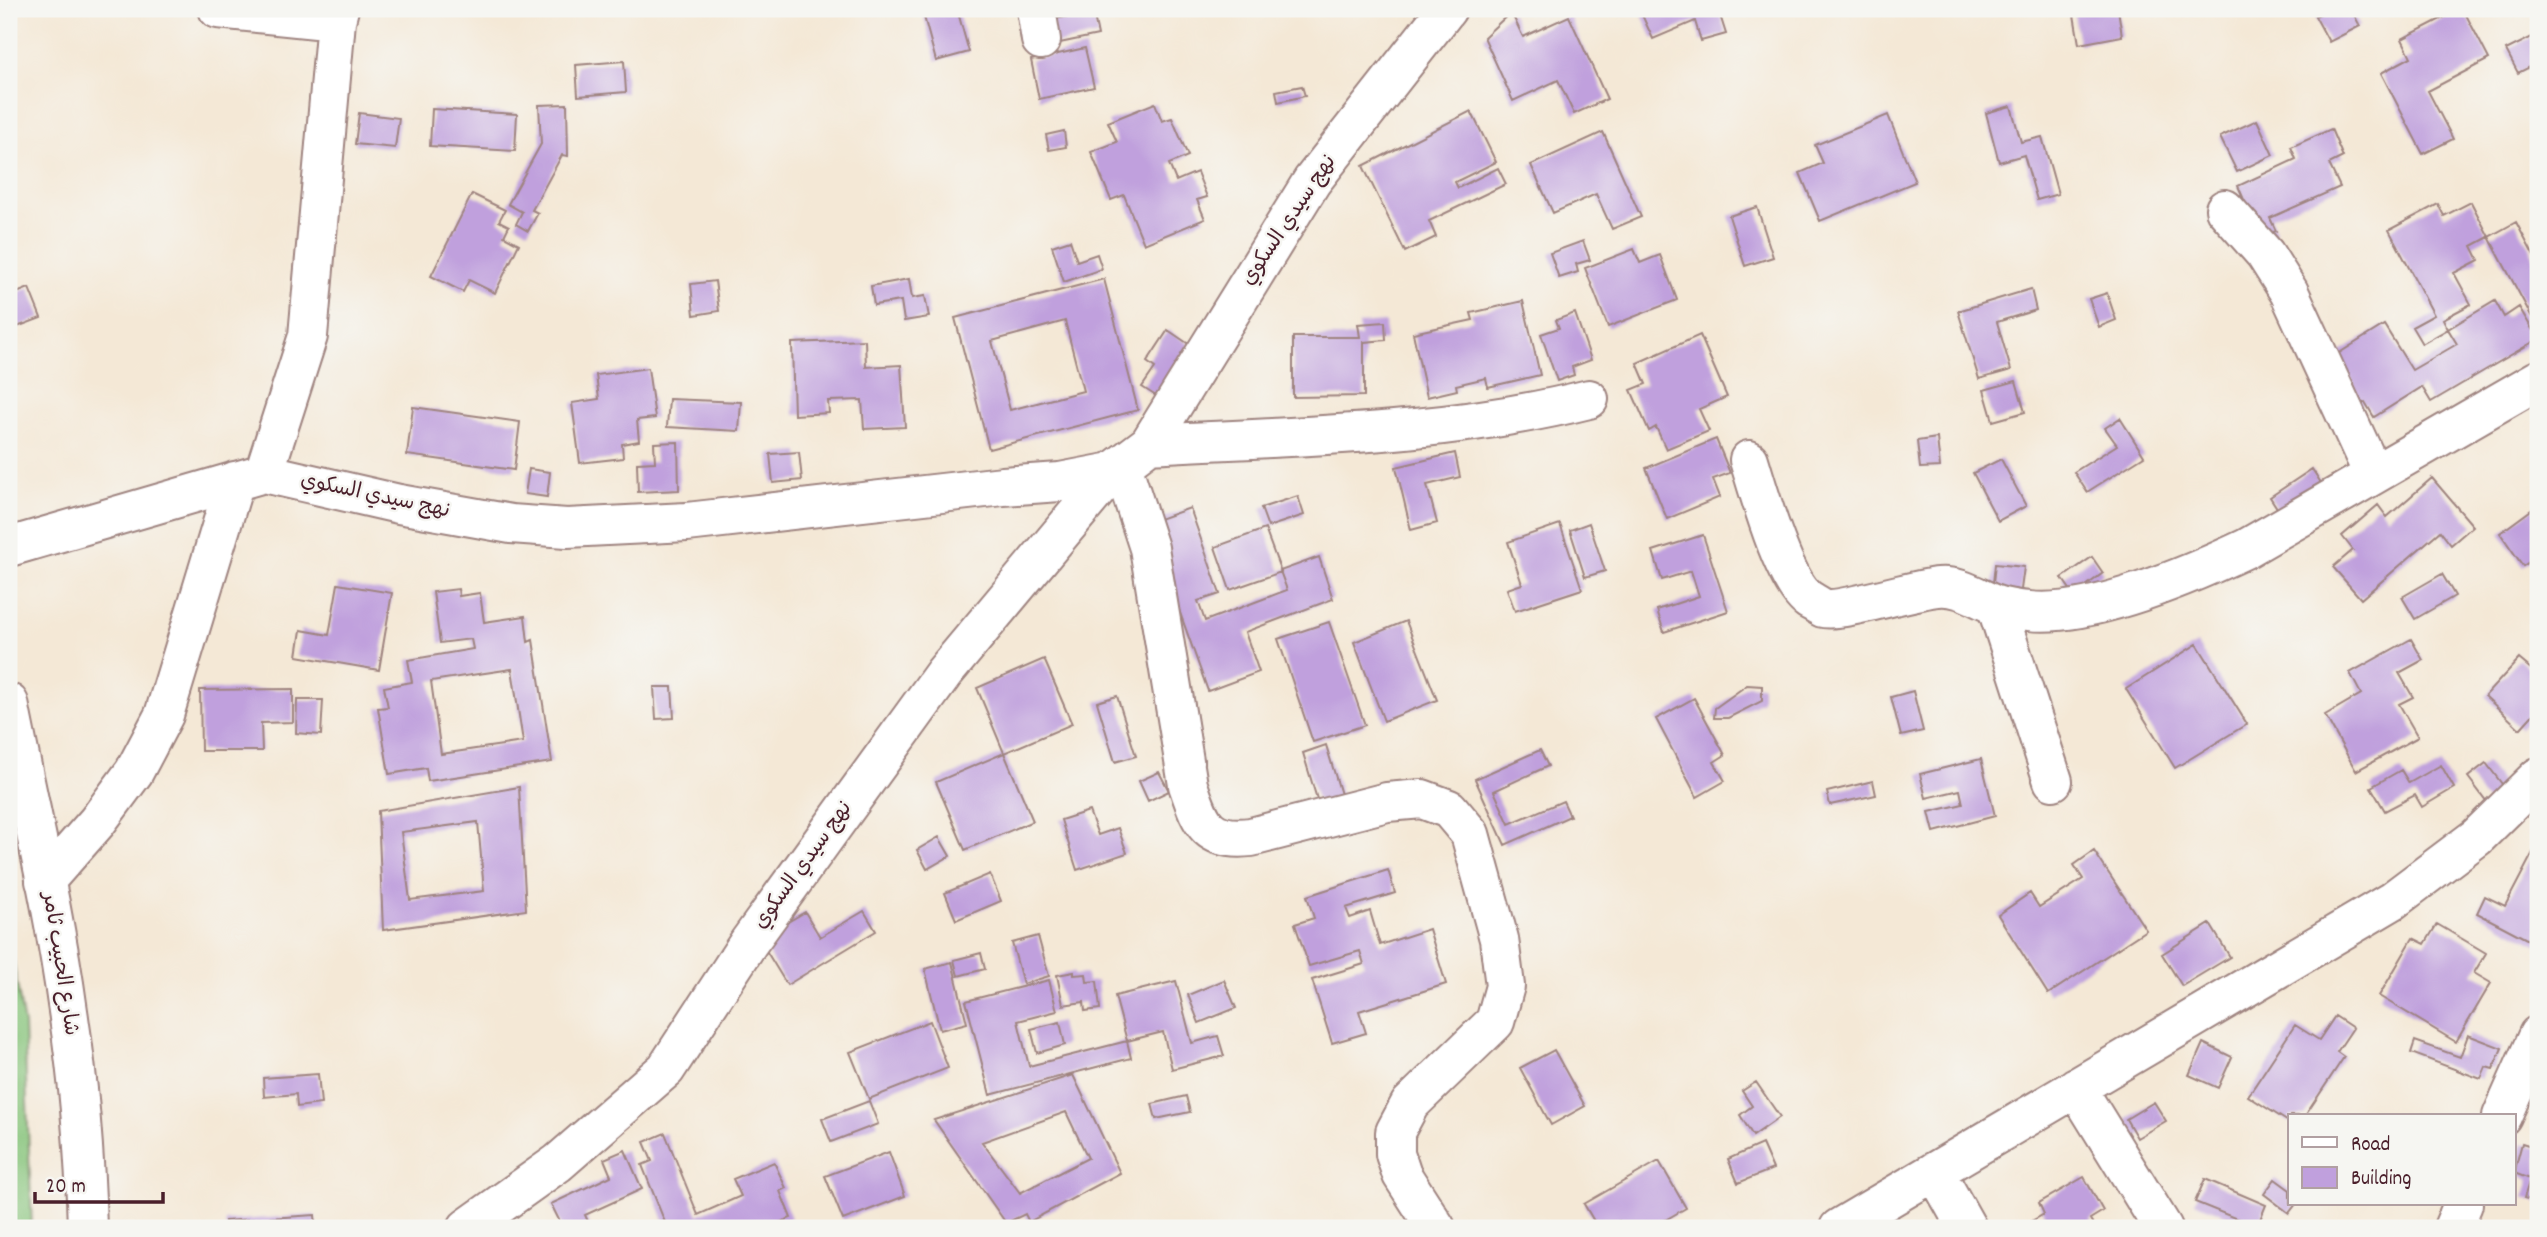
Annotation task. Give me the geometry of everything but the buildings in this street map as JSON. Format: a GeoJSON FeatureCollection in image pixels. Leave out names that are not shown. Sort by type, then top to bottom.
{"type":"FeatureCollection","features":[{"type":"Feature","properties":{"kind":"street"},"geometry":{"type":"LineString","coordinates":[[45,881],[97,822],[134,772],[163,715],[250,477],[307,336],[337,15],[218,9]]}},
{"type":"Feature","properties":{"kind":"street","name":"نهج سيدي السكوي"},"geometry":{"type":"LineString","coordinates":[[467,1228],[558,1163],[666,1069],[749,942],[944,673],[1128,461],[1312,181],[1447,9]]}},
{"type":"Feature","properties":{"kind":"street"},"geometry":{"type":"LineString","coordinates":[[2225,208],[2278,273],[2373,474]]}},
{"type":"Feature","properties":{"kind":"street"},"geometry":{"type":"LineString","coordinates":[[1749,460],[1770,528],[1794,583],[1807,599],[1825,608],[1942,586],[1962,589],[1996,605],[2032,612],[2068,610],[2099,604],[2204,568],[2247,548],[2538,380]]}},
{"type":"Feature","properties":{"kind":"street","name":"نهج سيدي السكوي"},"geometry":{"type":"LineString","coordinates":[[250,477],[511,524],[567,528],[687,522],[1003,486],[1060,482],[1128,461],[1528,413],[1589,399]]}},
{"type":"Feature","properties":{"kind":"street"},"geometry":{"type":"LineString","coordinates":[[1128,461],[1149,548],[1188,785],[1197,811],[1208,830],[1230,839],[1251,837],[1387,802],[1422,799],[1449,809],[1470,834],[1499,939],[1505,986],[1495,1022],[1410,1104],[1395,1132],[1395,1154],[1402,1175],[1436,1228]]}},
{"type":"Feature","properties":{"kind":"street"},"geometry":{"type":"LineString","coordinates":[[9,547],[250,477]]}},
{"type":"Feature","properties":{"kind":"street"},"geometry":{"type":"LineString","coordinates":[[1996,605],[2053,781]]}},
{"type":"Feature","properties":{"kind":"street","name":"شارع الحبيب ثامر"},"geometry":{"type":"LineString","coordinates":[[9,703],[68,1011],[81,1124],[87,1228]]}},
{"type":"Feature","properties":{"kind":"street"},"geometry":{"type":"LineString","coordinates":[[1839,1228],[2392,901],[2477,837],[2538,777]]}},
{"type":"Feature","properties":{"kind":"street"},"geometry":{"type":"LineString","coordinates":[[2503,1114],[2538,1035]]}},
{"type":"Feature","properties":{"kind":"street"},"geometry":{"type":"LineString","coordinates":[[2076,1087],[2163,1228]]}},
{"type":"Feature","properties":{"kind":"street"},"geometry":{"type":"LineString","coordinates":[[1935,1171],[1967,1228]]}},
{"type":"Feature","properties":{"kind":"street"},"geometry":{"type":"LineString","coordinates":[[2453,1228],[2462,1206]]}},
{"type":"Feature","properties":{"kind":"green space"},"geometry":{"type":"Polygon","coordinates":[[[9,936],[24,1025],[32,1228],[9,1228],[9,936]]]}}]}
